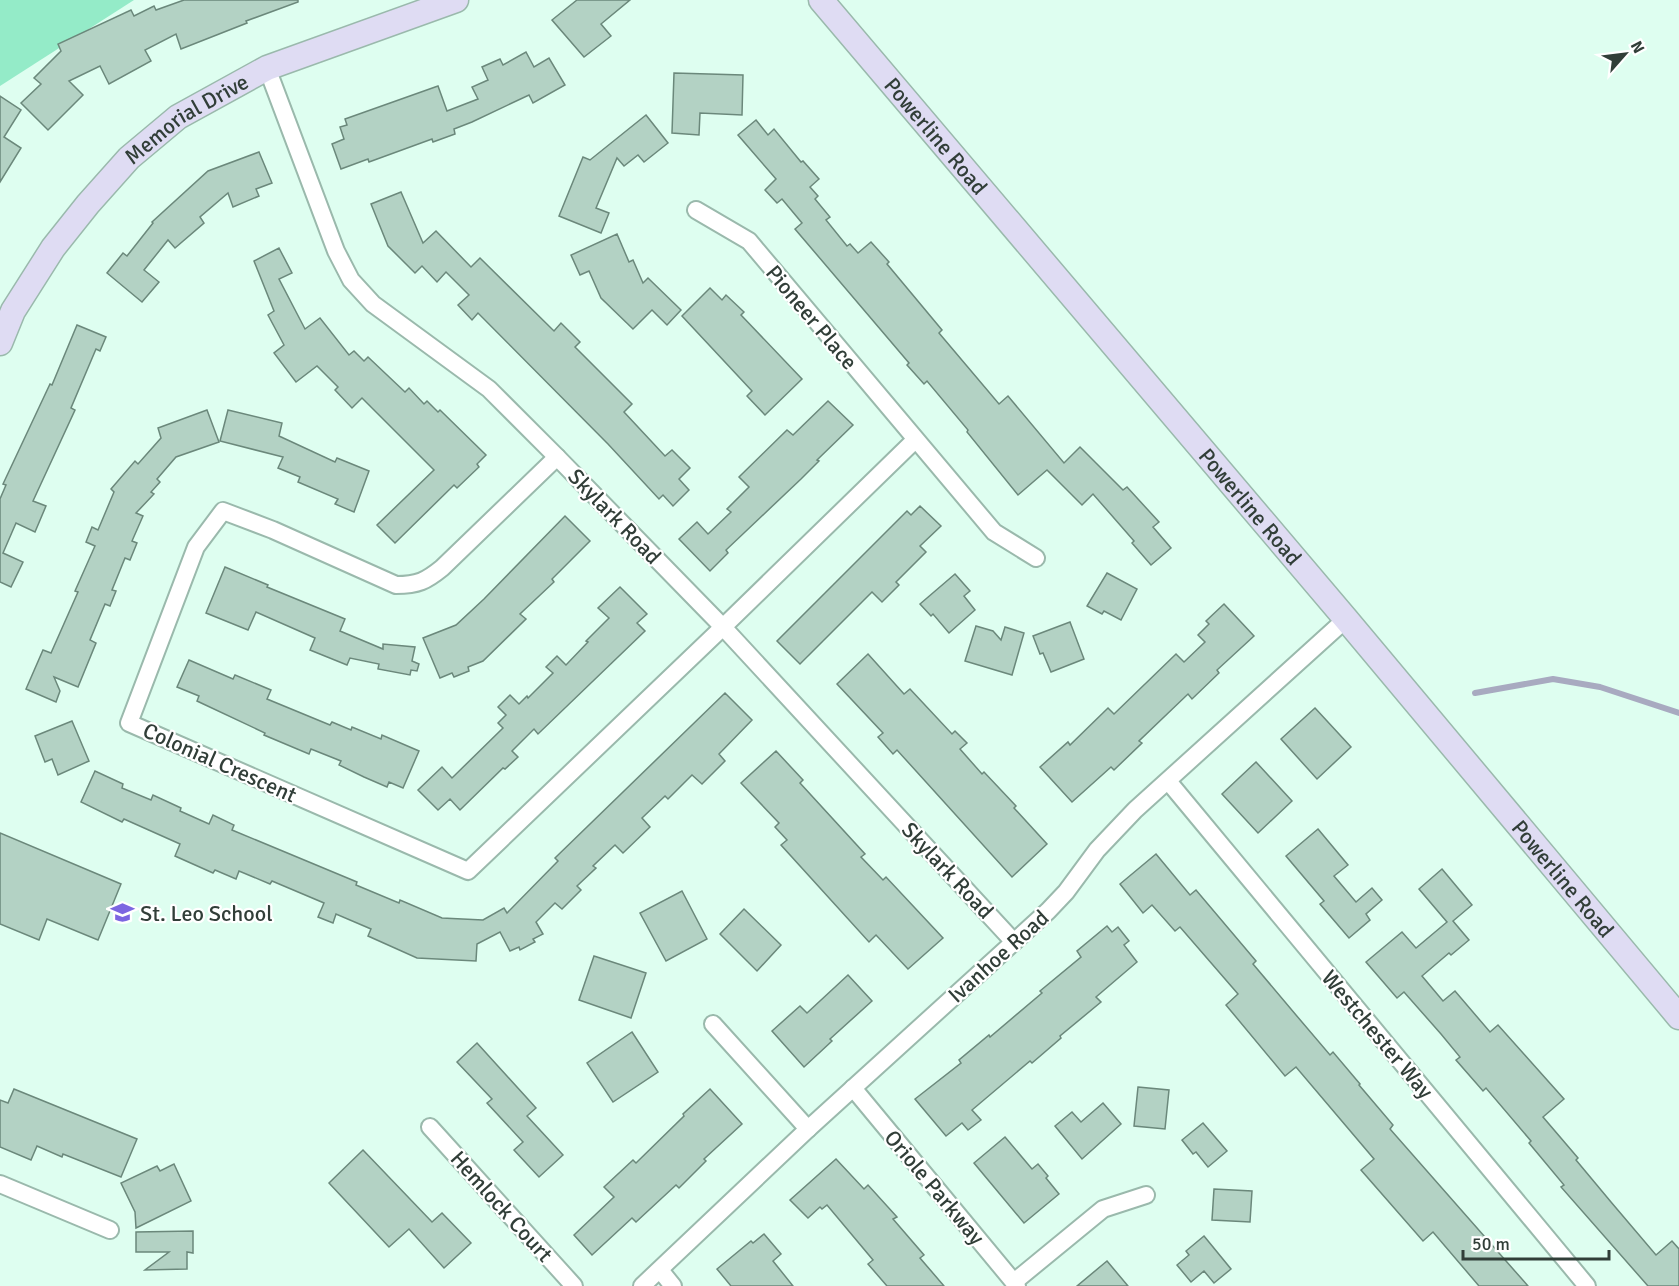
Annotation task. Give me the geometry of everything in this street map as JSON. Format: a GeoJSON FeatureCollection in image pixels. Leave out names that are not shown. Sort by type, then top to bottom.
{"type":"FeatureCollection","features":[{"type":"Feature","properties":{"kind":"main road","name":"Memorial Drive"},"geometry":{"type":"LineString","coordinates":[[0,343],[13,310],[53,248],[129,158],[177,117],[267,68],[456,0]]}},
{"type":"Feature","properties":{"kind":"main road","name":"Powerline Road"},"geometry":{"type":"LineString","coordinates":[[821,0],[1346,619],[1679,1017]]}},
{"type":"Feature","properties":{"kind":"street","name":"Skylark Road"},"geometry":{"type":"LineString","coordinates":[[267,68],[336,251],[351,280],[373,304],[489,389],[723,627],[1014,942]]}},
{"type":"Feature","properties":{"kind":"street","name":"Pioneer Place"},"geometry":{"type":"LineString","coordinates":[[696,210],[749,242],[993,532],[1036,558]]}},
{"type":"Feature","properties":{"kind":"street"},"geometry":{"type":"LineString","coordinates":[[723,627],[915,440]]}},
{"type":"Feature","properties":{"kind":"street","name":"Colonial Crescent"},"geometry":{"type":"LineString","coordinates":[[557,457],[442,568],[426,580],[411,585],[396,585],[273,530],[223,511],[196,547],[129,723],[468,870],[723,627]]}},
{"type":"Feature","properties":{"kind":"street","name":"Ivanhoe Road"},"geometry":{"type":"LineString","coordinates":[[642,1286],[808,1129],[1057,902],[1106,840],[1135,810],[1346,619]]}},
{"type":"Feature","properties":{"kind":"street","name":"Westchester Way"},"geometry":{"type":"LineString","coordinates":[[1168,781],[1587,1286]]}},
{"type":"Feature","properties":{"kind":"street"},"geometry":{"type":"LineString","coordinates":[[713,1024],[808,1129]]}},
{"type":"Feature","properties":{"kind":"street","name":"Oriole Parkway"},"geometry":{"type":"LineString","coordinates":[[854,1088],[1016,1284]]}},
{"type":"Feature","properties":{"kind":"street","name":"Hemlock Court"},"geometry":{"type":"LineString","coordinates":[[430,1127],[574,1286]]}},
{"type":"Feature","properties":{"kind":"street"},"geometry":{"type":"LineString","coordinates":[[0,1184],[110,1230]]}},
{"type":"Feature","properties":{"kind":"street"},"geometry":{"type":"LineString","coordinates":[[1016,1284],[1103,1209],[1146,1195]]}},
{"type":"Feature","properties":{"kind":"street"},"geometry":{"type":"LineString","coordinates":[[660,1270],[674,1286]]}},
{"type":"Feature","properties":{"kind":"green space"},"geometry":{"type":"Polygon","coordinates":[[[0,0],[134,0],[0,86],[0,0]]]}},
{"type":"Feature","properties":{"kind":"building"},"geometry":{"type":"Polygon","coordinates":[[[184,0],[298,0],[298,2],[181,49],[176,34],[145,50],[151,61],[109,84],[100,66],[69,81],[83,95],[48,130],[21,103],[41,84],[34,78],[61,51],[58,44],[131,10],[134,16],[154,6],[156,10],[184,0]]]}},
{"type":"Feature","properties":{"kind":"building"},"geometry":{"type":"Polygon","coordinates":[[[577,0],[630,0],[601,24],[611,36],[584,57],[552,20],[577,0]]]}},
{"type":"Feature","properties":{"kind":"building"},"geometry":{"type":"Polygon","coordinates":[[[526,52],[534,67],[549,58],[565,85],[533,103],[529,95],[454,129],[455,134],[433,142],[432,139],[369,162],[368,159],[341,169],[332,144],[344,139],[340,127],[347,125],[345,119],[438,86],[447,111],[478,99],[472,87],[488,80],[482,67],[500,59],[503,65],[526,52]]]}},
{"type":"Feature","properties":{"kind":"building"},"geometry":{"type":"Polygon","coordinates":[[[674,73],[743,75],[742,115],[700,113],[699,135],[672,133],[674,73]]]}},
{"type":"Feature","properties":{"kind":"building"},"geometry":{"type":"Polygon","coordinates":[[[0,96],[21,110],[4,137],[21,148],[0,182],[0,96]]]}},
{"type":"Feature","properties":{"kind":"building"},"geometry":{"type":"Polygon","coordinates":[[[646,115],[668,143],[644,162],[638,155],[624,166],[617,158],[596,208],[609,213],[601,233],[559,216],[583,157],[590,160],[646,115]]]}},
{"type":"Feature","properties":{"kind":"building"},"geometry":{"type":"Polygon","coordinates":[[[756,120],[768,135],[774,129],[801,162],[803,161],[819,179],[810,187],[818,196],[815,199],[830,217],[826,220],[847,246],[850,244],[858,253],[871,242],[942,330],[939,333],[999,404],[1008,396],[1064,463],[1080,447],[1123,490],[1127,487],[1159,522],[1153,527],[1171,548],[1151,565],[1132,543],[1134,541],[1093,494],[1082,505],[1047,470],[1018,495],[927,381],[924,384],[907,365],[909,363],[795,229],[802,223],[782,199],[777,203],[765,190],[776,179],[738,135],[756,120]]]}},
{"type":"Feature","properties":{"kind":"building"},"geometry":{"type":"Polygon","coordinates":[[[259,152],[272,183],[256,189],[259,196],[233,207],[228,193],[200,217],[204,223],[175,248],[168,240],[144,270],[159,282],[142,302],[107,273],[123,253],[127,256],[152,222],[208,171],[259,152]]]}},
{"type":"Feature","properties":{"kind":"building"},"geometry":{"type":"Polygon","coordinates":[[[401,192],[423,243],[436,231],[471,267],[480,258],[554,331],[561,323],[580,342],[575,347],[632,404],[624,412],[665,456],[672,450],[690,468],[679,479],[689,490],[673,506],[663,495],[659,499],[608,444],[478,313],[472,320],[458,305],[469,295],[446,272],[437,282],[422,266],[415,273],[388,246],[371,204],[401,192]]]}},
{"type":"Feature","properties":{"kind":"building"},"geometry":{"type":"Polygon","coordinates":[[[617,234],[629,262],[633,260],[643,283],[648,278],[681,310],[667,325],[652,310],[633,329],[601,298],[589,271],[580,275],[571,255],[617,234]]]}},
{"type":"Feature","properties":{"kind":"building"},"geometry":{"type":"Polygon","coordinates":[[[279,248],[292,273],[279,279],[305,329],[320,318],[349,355],[354,351],[364,361],[368,357],[405,392],[409,388],[424,404],[427,401],[438,412],[440,410],[486,455],[477,464],[479,467],[457,488],[454,485],[395,543],[377,525],[434,470],[362,398],[352,408],[335,390],[338,387],[317,366],[296,382],[274,353],[284,345],[268,315],[274,311],[254,261],[279,248]]]}},
{"type":"Feature","properties":{"kind":"building"},"geometry":{"type":"Polygon","coordinates":[[[710,288],[722,300],[726,295],[744,312],[741,315],[802,379],[765,415],[747,396],[752,391],[682,316],[710,288]]]}},
{"type":"Feature","properties":{"kind":"building"},"geometry":{"type":"Polygon","coordinates":[[[77,325],[106,337],[100,351],[96,349],[71,408],[75,410],[33,501],[46,506],[35,532],[16,523],[3,553],[23,562],[11,587],[0,582],[0,499],[6,485],[3,484],[50,384],[52,385],[77,325]]]}},
{"type":"Feature","properties":{"kind":"building"},"geometry":{"type":"Polygon","coordinates":[[[828,401],[853,425],[801,479],[726,550],[728,553],[710,571],[679,539],[697,522],[708,534],[731,512],[727,509],[749,487],[739,477],[787,430],[793,435],[828,401]]]}},
{"type":"Feature","properties":{"kind":"building"},"geometry":{"type":"Polygon","coordinates":[[[207,410],[219,442],[176,457],[157,479],[160,482],[151,492],[154,494],[136,513],[143,516],[132,541],[137,543],[130,560],[125,558],[112,590],[116,591],[110,606],[105,604],[90,640],[96,643],[78,687],[54,677],[60,691],[56,702],[26,689],[43,650],[51,653],[78,592],[75,591],[95,546],[86,542],[92,527],[98,530],[114,492],[111,489],[135,461],[138,464],[161,438],[158,428],[207,410]]]}},
{"type":"Feature","properties":{"kind":"building"},"geometry":{"type":"Polygon","coordinates":[[[228,410],[282,423],[279,436],[335,462],[337,458],[369,471],[354,512],[335,504],[338,499],[298,482],[300,477],[278,468],[283,457],[220,441],[228,410]]]}},
{"type":"Feature","properties":{"kind":"building"},"geometry":{"type":"Polygon","coordinates":[[[920,506],[941,526],[920,546],[926,552],[896,582],[899,585],[882,602],[872,592],[800,664],[777,641],[907,511],[911,515],[920,506]]]}},
{"type":"Feature","properties":{"kind":"building"},"geometry":{"type":"Polygon","coordinates":[[[565,516],[590,541],[552,579],[554,582],[520,614],[526,619],[483,661],[468,667],[469,671],[454,677],[452,673],[440,678],[423,638],[456,625],[565,516]]]}},
{"type":"Feature","properties":{"kind":"building"},"geometry":{"type":"Polygon","coordinates":[[[225,567],[345,619],[340,631],[383,649],[383,644],[415,647],[412,661],[419,664],[417,671],[411,670],[410,675],[378,669],[379,664],[350,658],[347,665],[310,650],[315,638],[256,612],[248,630],[206,613],[225,567]]]}},
{"type":"Feature","properties":{"kind":"building"},"geometry":{"type":"Polygon","coordinates":[[[1107,573],[1137,589],[1121,620],[1104,611],[1102,614],[1087,606],[1107,573]]]}},
{"type":"Feature","properties":{"kind":"building"},"geometry":{"type":"Polygon","coordinates":[[[955,574],[970,591],[964,596],[975,610],[949,633],[933,614],[931,616],[920,604],[955,574]]]}},
{"type":"Feature","properties":{"kind":"building"},"geometry":{"type":"Polygon","coordinates":[[[620,587],[647,614],[637,623],[645,631],[538,734],[534,729],[512,751],[518,757],[505,769],[503,768],[460,810],[450,799],[438,810],[418,790],[442,767],[452,778],[503,728],[498,723],[506,715],[498,707],[510,695],[519,704],[527,696],[528,698],[553,673],[546,667],[557,656],[566,665],[609,618],[598,608],[620,587]]]}},
{"type":"Feature","properties":{"kind":"building"},"geometry":{"type":"Polygon","coordinates":[[[1224,604],[1254,636],[1217,670],[1219,673],[1192,699],[1188,694],[1139,741],[1142,743],[1114,770],[1111,767],[1072,802],[1040,767],[1068,742],[1070,745],[1108,708],[1114,714],[1176,654],[1184,662],[1205,642],[1198,635],[1209,624],[1206,621],[1224,604]]]}},
{"type":"Feature","properties":{"kind":"building"},"geometry":{"type":"Polygon","coordinates":[[[1070,622],[1084,659],[1051,672],[1033,636],[1070,622]]]}},
{"type":"Feature","properties":{"kind":"building"},"geometry":{"type":"Polygon","coordinates":[[[976,626],[993,631],[1001,640],[1005,627],[1024,633],[1012,675],[965,661],[976,626]]]}},
{"type":"Feature","properties":{"kind":"building"},"geometry":{"type":"Polygon","coordinates":[[[868,654],[904,694],[910,689],[952,734],[955,731],[967,743],[960,749],[982,774],[984,772],[1016,806],[1014,808],[1047,844],[1012,877],[897,750],[893,754],[878,737],[883,733],[837,684],[868,654]]]}},
{"type":"Feature","properties":{"kind":"building"},"geometry":{"type":"Polygon","coordinates":[[[189,660],[233,679],[235,675],[271,690],[267,699],[330,725],[332,722],[351,730],[352,727],[381,739],[382,735],[419,751],[403,788],[389,782],[387,787],[339,765],[341,761],[311,749],[309,754],[264,735],[265,733],[197,701],[199,696],[177,687],[189,660]]]}},
{"type":"Feature","properties":{"kind":"building"},"geometry":{"type":"Polygon","coordinates":[[[725,693],[752,720],[719,754],[725,761],[702,784],[692,775],[668,799],[665,796],[642,818],[650,827],[623,853],[615,845],[593,866],[596,868],[577,886],[581,890],[562,909],[555,903],[536,922],[543,934],[533,939],[535,942],[520,950],[519,947],[510,951],[500,932],[477,944],[476,961],[417,958],[368,936],[371,929],[336,914],[333,923],[318,917],[324,903],[272,881],[270,884],[239,871],[236,879],[215,870],[213,873],[175,856],[180,844],[124,819],[122,822],[81,802],[95,771],[123,784],[122,788],[151,800],[153,795],[209,824],[213,815],[234,825],[232,830],[357,882],[356,885],[399,903],[400,900],[442,918],[483,920],[504,908],[507,913],[558,861],[555,858],[725,693]]]}},
{"type":"Feature","properties":{"kind":"building"},"geometry":{"type":"Polygon","coordinates":[[[1315,708],[1351,747],[1317,779],[1281,739],[1315,708]]]}},
{"type":"Feature","properties":{"kind":"building"},"geometry":{"type":"Polygon","coordinates":[[[72,721],[89,761],[58,775],[52,759],[45,762],[35,736],[72,721]]]}},
{"type":"Feature","properties":{"kind":"building"},"geometry":{"type":"Polygon","coordinates":[[[776,751],[803,780],[800,783],[865,854],[861,857],[883,880],[886,877],[943,938],[908,969],[876,935],[869,942],[781,845],[787,840],[775,827],[779,823],[741,783],[776,751]]]}},
{"type":"Feature","properties":{"kind":"building"},"geometry":{"type":"Polygon","coordinates":[[[1256,762],[1292,801],[1258,833],[1222,794],[1256,762]]]}},
{"type":"Feature","properties":{"kind":"building"},"geometry":{"type":"Polygon","coordinates":[[[1318,829],[1348,865],[1334,876],[1356,902],[1372,888],[1382,900],[1366,914],[1370,920],[1349,938],[1320,904],[1324,901],[1286,856],[1318,829]]]}},
{"type":"Feature","properties":{"kind":"building"},"geometry":{"type":"Polygon","coordinates":[[[0,833],[121,884],[98,940],[47,919],[39,940],[0,924],[0,833]]]}},
{"type":"Feature","properties":{"kind":"building"},"geometry":{"type":"Polygon","coordinates":[[[1156,854],[1190,895],[1196,890],[1256,961],[1253,964],[1296,1015],[1330,1055],[1333,1052],[1360,1084],[1393,1125],[1390,1129],[1528,1286],[1479,1286],[1433,1232],[1423,1241],[1361,1170],[1374,1159],[1296,1067],[1285,1076],[1226,1005],[1238,994],[1180,927],[1175,931],[1152,905],[1143,913],[1120,884],[1156,854]]]}},
{"type":"Feature","properties":{"kind":"building"},"geometry":{"type":"Polygon","coordinates":[[[1442,869],[1472,905],[1453,921],[1469,940],[1451,955],[1449,953],[1422,976],[1443,1001],[1455,991],[1490,1032],[1498,1025],[1564,1099],[1543,1117],[1656,1255],[1672,1241],[1679,1249],[1679,1286],[1648,1286],[1561,1187],[1564,1185],[1529,1143],[1531,1141],[1486,1088],[1483,1091],[1456,1060],[1460,1057],[1441,1034],[1404,992],[1397,998],[1366,962],[1402,932],[1416,948],[1447,922],[1419,889],[1442,869]]]}},
{"type":"Feature","properties":{"kind":"building"},"geometry":{"type":"Polygon","coordinates":[[[682,891],[707,939],[666,961],[640,913],[682,891]]]}},
{"type":"Feature","properties":{"kind":"building"},"geometry":{"type":"Polygon","coordinates":[[[744,909],[781,945],[757,971],[720,934],[744,909]]]}},
{"type":"Feature","properties":{"kind":"building"},"geometry":{"type":"Polygon","coordinates":[[[1107,926],[1112,932],[1118,927],[1129,941],[1124,945],[1137,962],[1096,997],[1101,1002],[1060,1036],[1061,1038],[972,1110],[981,1120],[968,1130],[962,1123],[946,1136],[915,1099],[961,1063],[959,1060],[1042,993],[1040,991],[1081,957],[1077,951],[1107,926]]]}},
{"type":"Feature","properties":{"kind":"building"},"geometry":{"type":"Polygon","coordinates":[[[594,956],[646,973],[631,1018],[579,1000],[594,956]]]}},
{"type":"Feature","properties":{"kind":"building"},"geometry":{"type":"Polygon","coordinates":[[[848,975],[872,1001],[830,1039],[832,1041],[804,1067],[772,1031],[800,1006],[807,1013],[848,975]]]}},
{"type":"Feature","properties":{"kind":"building"},"geometry":{"type":"Polygon","coordinates":[[[632,1032],[658,1072],[613,1102],[587,1063],[632,1032]]]}},
{"type":"Feature","properties":{"kind":"building"},"geometry":{"type":"Polygon","coordinates":[[[477,1043],[536,1108],[527,1116],[563,1155],[539,1177],[514,1150],[523,1142],[487,1103],[492,1099],[457,1062],[477,1043]]]}},
{"type":"Feature","properties":{"kind":"building"},"geometry":{"type":"Polygon","coordinates":[[[1138,1087],[1169,1090],[1165,1129],[1134,1126],[1138,1087]]]}},
{"type":"Feature","properties":{"kind":"building"},"geometry":{"type":"Polygon","coordinates":[[[14,1089],[137,1139],[121,1177],[37,1146],[31,1160],[0,1147],[0,1100],[8,1103],[14,1089]]]}},
{"type":"Feature","properties":{"kind":"building"},"geometry":{"type":"Polygon","coordinates":[[[710,1089],[742,1124],[704,1159],[706,1161],[679,1188],[676,1185],[636,1222],[632,1218],[592,1255],[574,1235],[614,1197],[604,1187],[633,1160],[636,1163],[710,1089]]]}},
{"type":"Feature","properties":{"kind":"building"},"geometry":{"type":"Polygon","coordinates":[[[1103,1103],[1121,1124],[1082,1159],[1055,1126],[1072,1112],[1081,1122],[1103,1103]]]}},
{"type":"Feature","properties":{"kind":"building"},"geometry":{"type":"Polygon","coordinates":[[[1203,1123],[1227,1151],[1208,1167],[1182,1140],[1203,1123]]]}},
{"type":"Feature","properties":{"kind":"building"},"geometry":{"type":"Polygon","coordinates":[[[1005,1137],[1032,1169],[1038,1164],[1059,1194],[1024,1223],[974,1163],[1005,1137]]]}},
{"type":"Feature","properties":{"kind":"building"},"geometry":{"type":"Polygon","coordinates":[[[363,1150],[432,1222],[442,1213],[471,1243],[444,1268],[409,1229],[389,1247],[329,1183],[363,1150]]]}},
{"type":"Feature","properties":{"kind":"building"},"geometry":{"type":"Polygon","coordinates":[[[836,1159],[864,1189],[868,1185],[897,1217],[893,1219],[924,1255],[920,1258],[944,1286],[887,1286],[868,1264],[873,1260],[827,1205],[822,1209],[820,1207],[808,1218],[790,1200],[836,1159]]]}},
{"type":"Feature","properties":{"kind":"building"},"geometry":{"type":"Polygon","coordinates":[[[174,1164],[191,1201],[136,1228],[135,1212],[121,1183],[157,1166],[160,1171],[174,1164]]]}},
{"type":"Feature","properties":{"kind":"building"},"geometry":{"type":"Polygon","coordinates":[[[1214,1189],[1252,1191],[1250,1222],[1212,1220],[1214,1189]]]}},
{"type":"Feature","properties":{"kind":"building"},"geometry":{"type":"Polygon","coordinates":[[[193,1231],[193,1253],[187,1252],[187,1269],[145,1270],[169,1252],[136,1252],[136,1232],[193,1231]]]}},
{"type":"Feature","properties":{"kind":"building"},"geometry":{"type":"Polygon","coordinates":[[[764,1234],[781,1254],[773,1261],[793,1286],[731,1286],[717,1269],[751,1241],[753,1243],[764,1234]]]}},
{"type":"Feature","properties":{"kind":"building"},"geometry":{"type":"Polygon","coordinates":[[[1204,1236],[1231,1269],[1214,1283],[1204,1271],[1191,1282],[1177,1265],[1189,1255],[1186,1251],[1204,1236]]]}},
{"type":"Feature","properties":{"kind":"building"},"geometry":{"type":"Polygon","coordinates":[[[1107,1261],[1128,1286],[1077,1286],[1107,1261]]]}},
{"type":"Feature","properties":{"kind":"waterway"},"geometry":{"type":"LineString","coordinates":[[1475,693],[1553,679],[1600,687],[1679,713]]}},
{"type":"Feature","properties":{"kind":"place","name":"St. Leo School"},"geometry":{"type":"Point","coordinates":[122,913]}}]}
